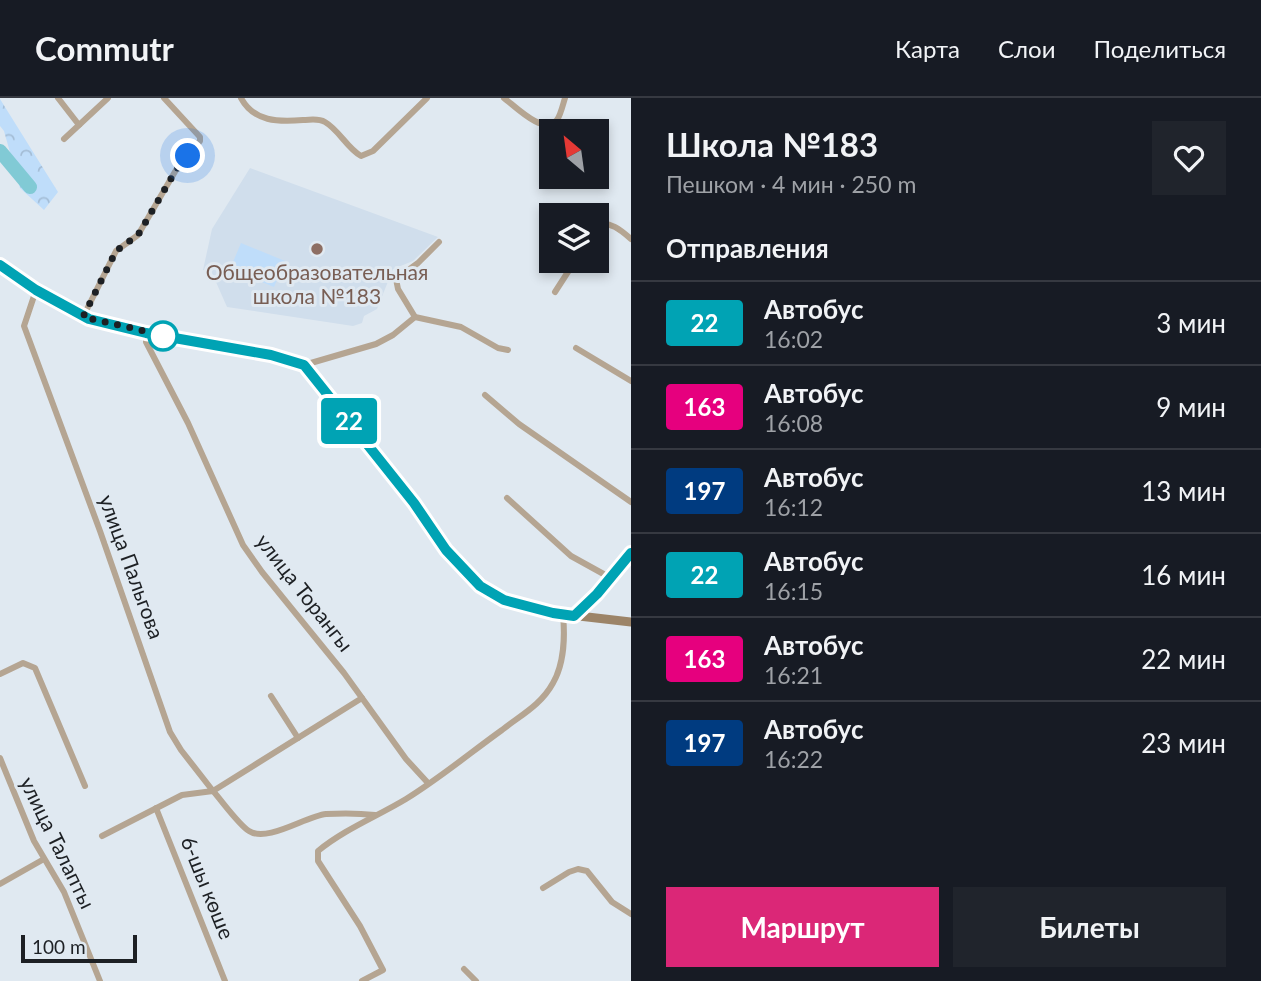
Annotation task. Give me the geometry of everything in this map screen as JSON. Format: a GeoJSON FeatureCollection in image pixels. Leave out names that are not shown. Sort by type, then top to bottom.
{"type":"FeatureCollection","features":[{"type":"Feature","properties":{"kind":"street"},"geometry":{"type":"LineString","coordinates":[[58,98],[79,125]]}},
{"type":"Feature","properties":{"kind":"street"},"geometry":{"type":"LineString","coordinates":[[64,139],[108,98]]}},
{"type":"Feature","properties":{"kind":"street"},"geometry":{"type":"LineString","coordinates":[[83,317],[116,251],[138,235],[176,170],[200,141],[200,137],[164,98]]}},
{"type":"Feature","properties":{"kind":"street"},"geometry":{"type":"LineString","coordinates":[[244,99],[256,116],[268,120],[316,119],[326,123],[361,156],[373,151],[427,98]]}},
{"type":"Feature","properties":{"kind":"street"},"geometry":{"type":"LineString","coordinates":[[504,98],[540,125],[550,125],[557,119],[565,98]]}},
{"type":"Feature","properties":{"kind":"street"},"geometry":{"type":"LineString","coordinates":[[609,224],[631,239]]}},
{"type":"Feature","properties":{"kind":"street"},"geometry":{"type":"LineString","coordinates":[[439,242],[397,279],[398,289],[415,317],[461,327],[498,348],[508,350]]}},
{"type":"Feature","properties":{"kind":"street"},"geometry":{"type":"LineString","coordinates":[[0,265],[83,317],[146,333],[271,355],[304,365],[376,344],[393,335],[415,317]]}},
{"type":"Feature","properties":{"kind":"street"},"geometry":{"type":"LineString","coordinates":[[555,292],[567,273]]}},
{"type":"Feature","properties":{"kind":"street","name":"улица Пальгова"},"geometry":{"type":"LineString","coordinates":[[36,290],[24,326],[100,531],[170,732],[181,750],[248,831],[257,834],[324,814],[348,812],[377,815]]}},
{"type":"Feature","properties":{"kind":"street","name":"улица Торангы"},"geometry":{"type":"LineString","coordinates":[[146,333],[146,342],[188,424],[243,545],[261,572],[344,673],[406,760],[428,783]]}},
{"type":"Feature","properties":{"kind":"street"},"geometry":{"type":"LineString","coordinates":[[576,348],[631,381]]}},
{"type":"Feature","properties":{"kind":"street"},"geometry":{"type":"LineString","coordinates":[[304,365],[407,493],[446,550],[480,586],[504,600],[563,615],[631,622]]}},
{"type":"Feature","properties":{"kind":"street"},"geometry":{"type":"LineString","coordinates":[[485,395],[519,424],[631,502]]}},
{"type":"Feature","properties":{"kind":"street"},"geometry":{"type":"LineString","coordinates":[[508,498],[571,555],[609,577]]}},
{"type":"Feature","properties":{"kind":"street"},"geometry":{"type":"LineString","coordinates":[[574,616],[597,594],[631,553]]}},
{"type":"Feature","properties":{"kind":"street"},"geometry":{"type":"LineString","coordinates":[[362,981],[383,970],[360,926],[318,861],[318,850],[341,834],[408,798],[464,760],[543,699],[555,680],[562,653],[563,615]]}},
{"type":"Feature","properties":{"kind":"street"},"geometry":{"type":"LineString","coordinates":[[0,674],[23,663],[35,668],[85,786]]}},
{"type":"Feature","properties":{"kind":"street"},"geometry":{"type":"LineString","coordinates":[[271,696],[298,737]]}},
{"type":"Feature","properties":{"kind":"street"},"geometry":{"type":"LineString","coordinates":[[102,836],[182,795],[213,791],[362,698]]}},
{"type":"Feature","properties":{"kind":"street","name":"улица Талапты"},"geometry":{"type":"LineString","coordinates":[[0,758],[30,832],[64,892],[100,981]]}},
{"type":"Feature","properties":{"kind":"street","name":"6-шы көше"},"geometry":{"type":"LineString","coordinates":[[156,808],[225,981]]}},
{"type":"Feature","properties":{"kind":"street"},"geometry":{"type":"LineString","coordinates":[[0,884],[44,859]]}},
{"type":"Feature","properties":{"kind":"street"},"geometry":{"type":"LineString","coordinates":[[543,888],[578,869],[587,872],[612,902],[631,914]]}},
{"type":"Feature","properties":{"kind":"street"},"geometry":{"type":"LineString","coordinates":[[464,970],[476,981]]}},
{"type":"Feature","properties":{"kind":"shaded area","name":"Общеобразовательная школа №183"},"geometry":{"type":"Polygon","coordinates":[[[250,168],[438,237],[413,261],[393,269],[377,309],[364,316],[362,323],[353,326],[227,307],[212,273],[203,270],[212,229],[250,168]]]}},
{"type":"Feature","properties":{"kind":"green space"},"geometry":{"type":"Polygon","coordinates":[[[0,99],[58,192],[44,210],[20,188],[4,131],[0,126],[0,99]]]}},
{"type":"Feature","properties":{"kind":"green space"},"geometry":{"type":"Polygon","coordinates":[[[241,243],[285,261],[274,287],[230,269],[241,243]]]}},
{"type":"Feature","properties":{"kind":"waterway"},"geometry":{"type":"LineString","coordinates":[[0,151],[30,187]]}},
{"type":"Feature","properties":{"kind":"bus line","name":"22"},"geometry":{"type":"LineString","coordinates":[[0,265],[36,290],[89,319],[146,333],[288,358],[304,365],[399,483],[458,565],[480,586],[504,600],[574,616],[597,594],[631,553]]}},
{"type":"Feature","properties":{"kind":"place","name":"Общеобразовательная школа №183"},"geometry":{"type":"Point","coordinates":[317,249]}},
{"type":"Feature","properties":{"kind":"route"},"geometry":{"type":"LineString","coordinates":[[163,336],[171,337],[83,317],[116,251],[138,235],[176,170],[188,156]]}}]}
